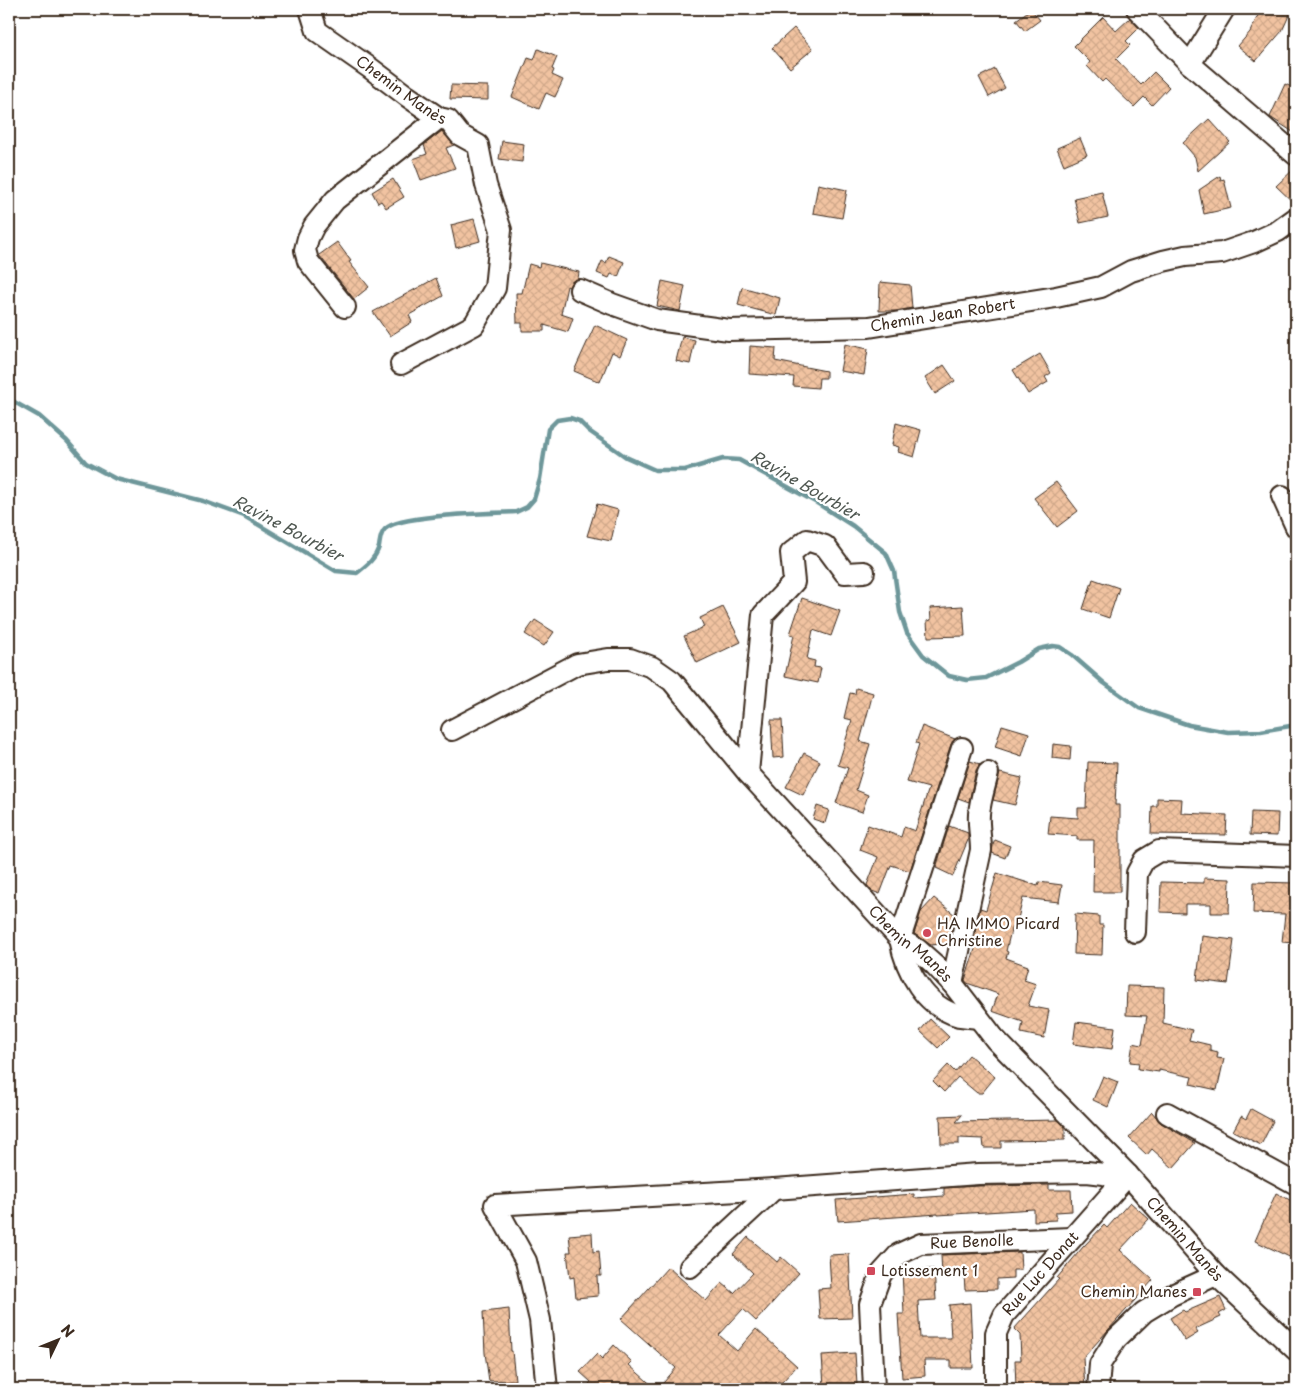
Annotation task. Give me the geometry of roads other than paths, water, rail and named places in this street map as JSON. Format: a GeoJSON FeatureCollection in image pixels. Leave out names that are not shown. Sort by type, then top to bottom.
{"type":"FeatureCollection","features":[{"type":"Feature","properties":{"kind":"street","name":"Chemin Manès"},"geometry":{"type":"LineString","coordinates":[[310,9],[317,31],[407,96],[443,119],[460,135],[478,145],[486,185],[501,230],[495,288],[474,325],[401,364]]}},
{"type":"Feature","properties":{"kind":"street"},"geometry":{"type":"LineString","coordinates":[[1137,9],[1190,64],[1296,155]]}},
{"type":"Feature","properties":{"kind":"street"},"geometry":{"type":"LineString","coordinates":[[1190,64],[1224,9]]}},
{"type":"Feature","properties":{"kind":"street"},"geometry":{"type":"LineString","coordinates":[[345,308],[308,261],[305,250],[308,238],[318,219],[335,200],[443,119]]}},
{"type":"Feature","properties":{"kind":"street","name":"Chemin Jean Robert"},"geometry":{"type":"LineString","coordinates":[[580,290],[656,320],[729,330],[870,327],[1056,297],[1101,287],[1131,271],[1163,261],[1185,256],[1222,253],[1254,242],[1278,231],[1296,218]]}},
{"type":"Feature","properties":{"kind":"street"},"geometry":{"type":"LineString","coordinates":[[1282,496],[1296,527]]}},
{"type":"Feature","properties":{"kind":"street"},"geometry":{"type":"LineString","coordinates":[[748,773],[763,614],[794,582],[790,553],[808,540],[826,546],[845,573],[864,572]]}},
{"type":"Feature","properties":{"kind":"street","name":"Chemin Manès"},"geometry":{"type":"LineString","coordinates":[[452,730],[577,664],[608,659],[630,659],[652,667],[672,681],[748,773],[900,939],[917,949],[934,964],[952,984],[994,1039],[1216,1275],[1296,1350]]}},
{"type":"Feature","properties":{"kind":"street"},"geometry":{"type":"LineString","coordinates":[[962,748],[900,939],[902,954],[924,994],[945,1010],[959,1016],[978,1018]]}},
{"type":"Feature","properties":{"kind":"street"},"geometry":{"type":"LineString","coordinates":[[952,984],[981,850],[982,836],[979,811],[988,773]]}},
{"type":"Feature","properties":{"kind":"street"},"geometry":{"type":"LineString","coordinates":[[1135,932],[1137,873],[1144,860],[1158,851],[1296,856]]}},
{"type":"Feature","properties":{"kind":"street"},"geometry":{"type":"LineString","coordinates":[[1167,1114],[1296,1184]]}},
{"type":"Feature","properties":{"kind":"street"},"geometry":{"type":"LineString","coordinates":[[547,1389],[540,1320],[526,1261],[495,1205],[774,1189],[978,1174],[1087,1172],[1125,1178]]}},
{"type":"Feature","properties":{"kind":"street","name":"Rue Luc Donat"},"geometry":{"type":"LineString","coordinates":[[996,1389],[996,1333],[1004,1314],[1125,1178]]}},
{"type":"Feature","properties":{"kind":"street"},"geometry":{"type":"LineString","coordinates":[[690,1267],[774,1189]]}},
{"type":"Feature","properties":{"kind":"street","name":"Rue Benolle"},"geometry":{"type":"LineString","coordinates":[[874,1389],[870,1304],[881,1274],[899,1254],[921,1244],[1072,1238]]}},
{"type":"Feature","properties":{"kind":"street"},"geometry":{"type":"LineString","coordinates":[[1098,1389],[1100,1364],[1116,1339],[1144,1312],[1172,1295],[1216,1275]]}},
{"type":"Feature","properties":{"kind":"waterway","name":"Ravine Bourbier"},"geometry":{"type":"LineString","coordinates":[[9,399],[39,416],[67,441],[86,463],[116,479],[203,501],[244,516],[336,571],[357,573],[375,555],[383,531],[394,524],[408,520],[447,515],[516,512],[527,507],[534,499],[540,479],[548,429],[557,420],[570,418],[579,421],[589,431],[626,457],[655,470],[685,470],[723,459],[739,460],[817,503],[853,526],[886,553],[894,571],[900,612],[907,633],[923,655],[949,676],[967,680],[986,678],[1039,649],[1053,646],[1060,647],[1072,655],[1104,683],[1139,708],[1189,725],[1228,732],[1261,731],[1296,725]]}},
{"type":"Feature","properties":{"kind":"place","name":"HA IMMO Picard Christine"},"geometry":{"type":"Point","coordinates":[927,933]}},
{"type":"Feature","properties":{"kind":"place","name":"Lotissement 1"},"geometry":{"type":"Point","coordinates":[871,1271]}},
{"type":"Feature","properties":{"kind":"place","name":"Chemin Manes"},"geometry":{"type":"Point","coordinates":[1197,1292]}}]}
